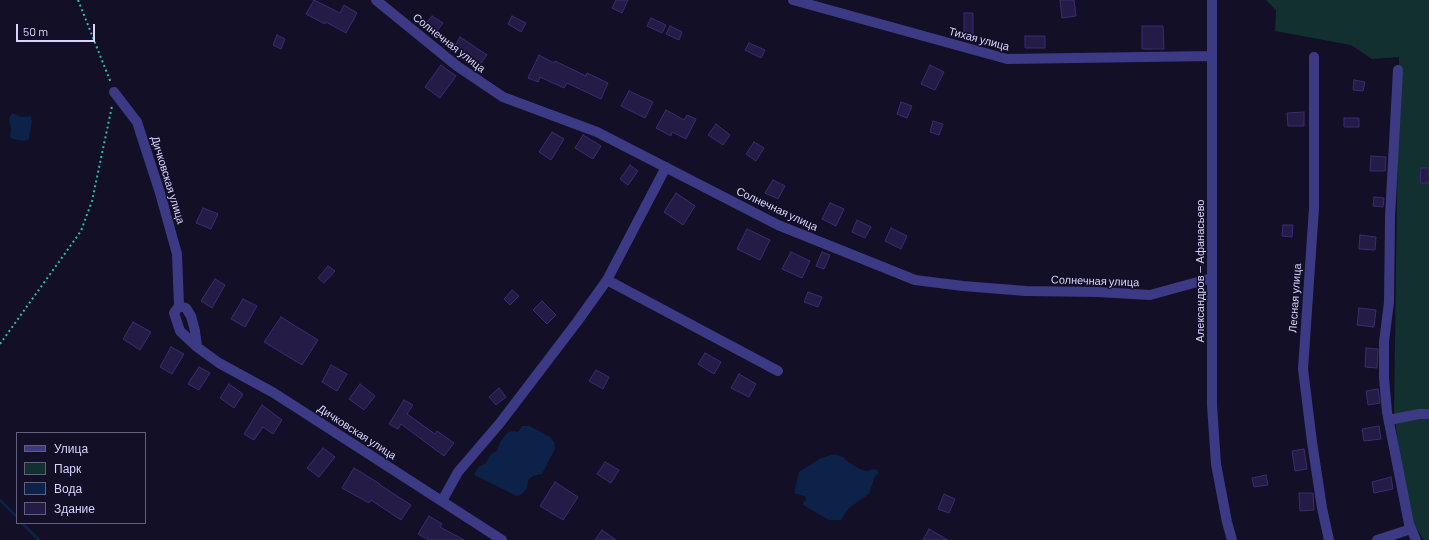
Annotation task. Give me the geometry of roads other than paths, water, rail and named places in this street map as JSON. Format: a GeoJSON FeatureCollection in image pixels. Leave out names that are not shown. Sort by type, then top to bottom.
{"type":"FeatureCollection","features":[{"type":"Feature","properties":{"kind":"street","name":"Солнечная улица"},"geometry":{"type":"LineString","coordinates":[[376,0],[457,66],[503,97],[597,132],[778,225],[915,280],[963,286],[1026,291],[1150,295],[1212,278]]}},
{"type":"Feature","properties":{"kind":"street","name":"Тихая улица"},"geometry":{"type":"LineString","coordinates":[[793,0],[1007,59],[1212,56]]}},
{"type":"Feature","properties":{"kind":"street","name":"Александров — Афанасьево"},"geometry":{"type":"LineString","coordinates":[[1212,0],[1212,405],[1216,464],[1232,540]]}},
{"type":"Feature","properties":{"kind":"street","name":"Лесная улица"},"geometry":{"type":"LineString","coordinates":[[1314,56],[1314,208],[1303,369],[1313,449],[1322,508],[1329,540]]}},
{"type":"Feature","properties":{"kind":"street"},"geometry":{"type":"LineString","coordinates":[[1398,70],[1390,217],[1389,302],[1384,342],[1384,378],[1389,420],[1409,524],[1416,540]]}},
{"type":"Feature","properties":{"kind":"street","name":"Дичковская улица"},"geometry":{"type":"LineString","coordinates":[[114,92],[137,122],[160,193],[177,254],[179,306],[174,313],[180,331],[197,347],[219,363],[274,393],[502,540]]}},
{"type":"Feature","properties":{"kind":"street"},"geometry":{"type":"LineString","coordinates":[[442,501],[458,472],[500,423],[607,280],[666,167]]}},
{"type":"Feature","properties":{"kind":"street"},"geometry":{"type":"LineString","coordinates":[[607,280],[778,371]]}},
{"type":"Feature","properties":{"kind":"street"},"geometry":{"type":"LineString","coordinates":[[179,306],[186,308],[191,316],[197,347]]}},
{"type":"Feature","properties":{"kind":"street"},"geometry":{"type":"LineString","coordinates":[[1389,420],[1419,414],[1429,414]]}},
{"type":"Feature","properties":{"kind":"street"},"geometry":{"type":"LineString","coordinates":[[1377,540],[1411,529]]}},
{"type":"Feature","properties":{"kind":"water"},"geometry":{"type":"Polygon","coordinates":[[[12,113],[22,117],[31,116],[32,120],[29,139],[24,141],[10,137],[11,130],[9,119],[12,113]]]}},
{"type":"Feature","properties":{"kind":"water"},"geometry":{"type":"Polygon","coordinates":[[[522,426],[530,426],[550,437],[554,442],[555,449],[542,474],[533,476],[528,480],[527,488],[522,494],[517,496],[474,475],[478,467],[486,463],[491,454],[497,451],[500,442],[508,432],[518,432],[522,426]]]}},
{"type":"Feature","properties":{"kind":"water"},"geometry":{"type":"Polygon","coordinates":[[[831,455],[843,457],[848,462],[860,469],[866,471],[876,469],[879,473],[875,476],[869,494],[849,508],[841,520],[829,520],[803,505],[806,500],[805,496],[794,493],[799,472],[819,459],[831,455]]]}},
{"type":"Feature","properties":{"kind":"waterway"},"geometry":{"type":"LineString","coordinates":[[0,500],[16,516]]}},
{"type":"Feature","properties":{"kind":"waterway"},"geometry":{"type":"LineString","coordinates":[[23,524],[39,540]]}}]}
